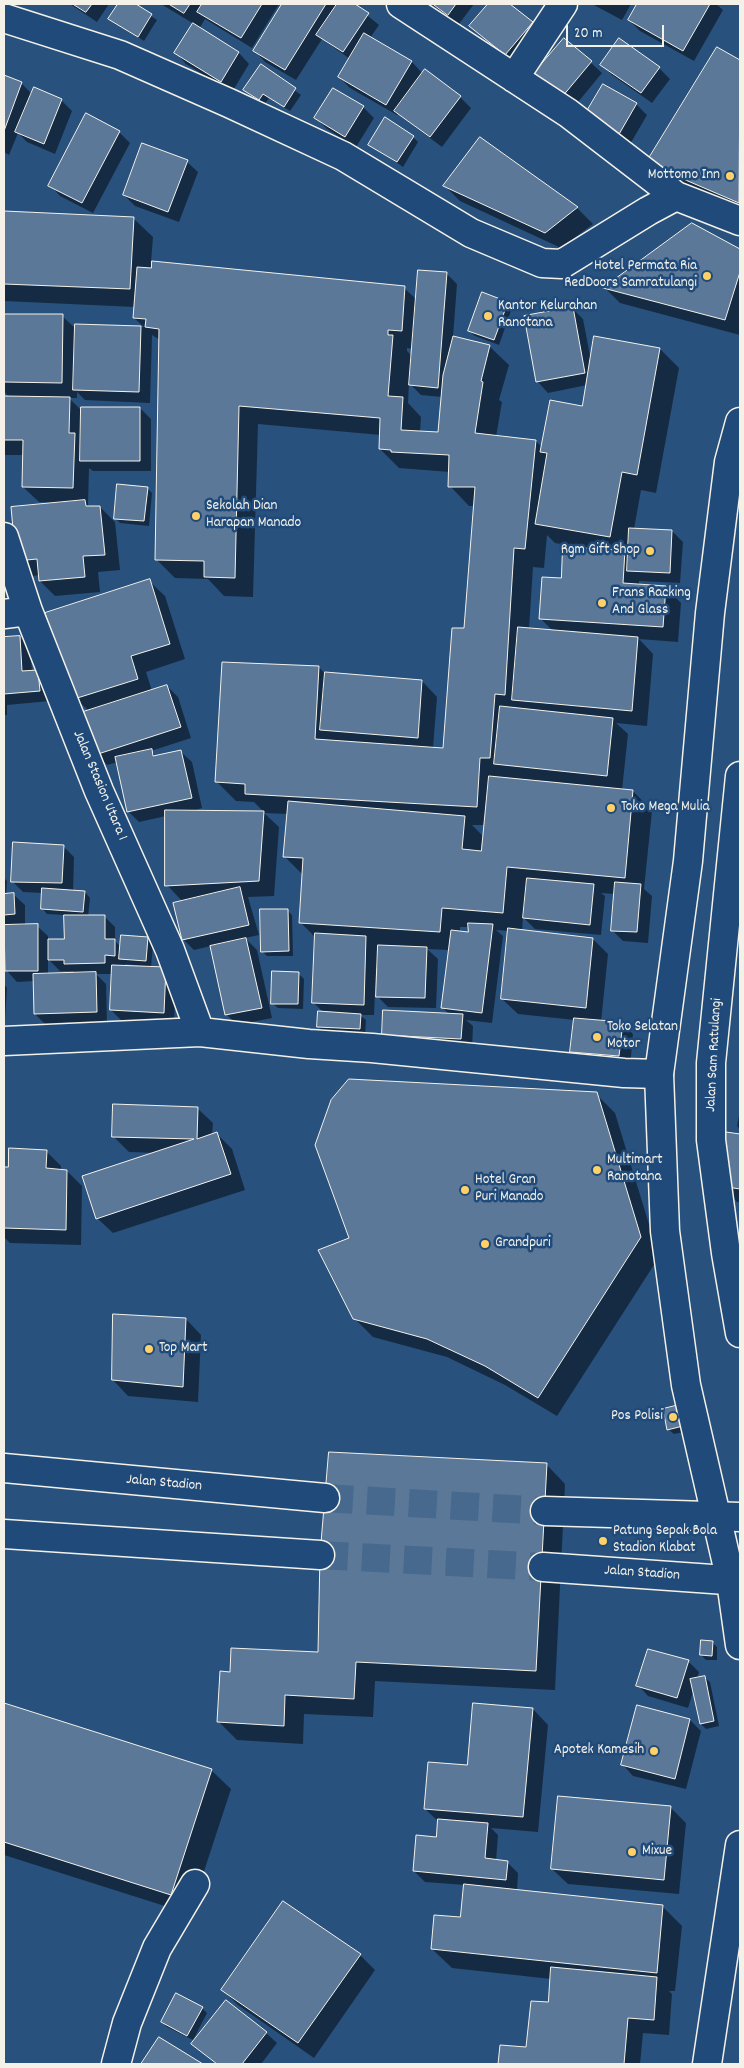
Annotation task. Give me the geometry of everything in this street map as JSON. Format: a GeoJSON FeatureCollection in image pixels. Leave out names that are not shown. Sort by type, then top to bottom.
{"type":"FeatureCollection","features":[{"type":"Feature","properties":{"kind":"main road"},"geometry":{"type":"LineString","coordinates":[[401,4],[568,113],[676,196],[740,221]]}},
{"type":"Feature","properties":{"kind":"main road"},"geometry":{"type":"LineString","coordinates":[[514,78],[563,4]]}},
{"type":"Feature","properties":{"kind":"main road"},"geometry":{"type":"LineString","coordinates":[[4,18],[120,55],[229,103],[343,156],[471,233],[542,263],[562,264],[648,210],[676,196]]}},
{"type":"Feature","properties":{"kind":"main road"},"geometry":{"type":"LineString","coordinates":[[740,422],[729,462],[710,613],[688,861],[658,1074],[665,1231],[686,1385],[728,1517],[736,1581],[740,1646]]}},
{"type":"Feature","properties":{"kind":"main road","name":"Jalan Stasion Utara 1"},"geometry":{"type":"LineString","coordinates":[[4,537],[16,613],[99,791],[170,950],[200,1032]]}},
{"type":"Feature","properties":{"kind":"main road","name":"Jalan Sam Ratulangi"},"geometry":{"type":"LineString","coordinates":[[740,776],[711,1063],[711,1140],[726,1253],[740,1334]]}},
{"type":"Feature","properties":{"kind":"main road"},"geometry":{"type":"LineString","coordinates":[[4,1041],[200,1032],[624,1073],[658,1074]]}},
{"type":"Feature","properties":{"kind":"main road","name":"Jalan Stadion"},"geometry":{"type":"LineString","coordinates":[[4,1468],[325,1498]]}},
{"type":"Feature","properties":{"kind":"main road"},"geometry":{"type":"LineString","coordinates":[[545,1511],[728,1517]]}},
{"type":"Feature","properties":{"kind":"main road"},"geometry":{"type":"LineString","coordinates":[[4,1534],[320,1555]]}},
{"type":"Feature","properties":{"kind":"main road","name":"Jalan Stadion"},"geometry":{"type":"LineString","coordinates":[[543,1567],[736,1581]]}},
{"type":"Feature","properties":{"kind":"main road"},"geometry":{"type":"LineString","coordinates":[[707,2064],[740,1845]]}},
{"type":"Feature","properties":{"kind":"main road"},"geometry":{"type":"LineString","coordinates":[[116,2064],[128,2023],[158,1948],[195,1884]]}},
{"type":"Feature","properties":{"kind":"building"},"geometry":{"type":"Polygon","coordinates":[[[73,4],[92,4],[86,12],[73,4]]]}},
{"type":"Feature","properties":{"kind":"building"},"geometry":{"type":"Polygon","coordinates":[[[118,4],[136,4],[152,14],[138,37],[108,19],[118,4]]]}},
{"type":"Feature","properties":{"kind":"building"},"geometry":{"type":"Polygon","coordinates":[[[169,4],[190,4],[184,13],[169,4]]]}},
{"type":"Feature","properties":{"kind":"building"},"geometry":{"type":"Polygon","coordinates":[[[202,4],[262,4],[241,38],[197,12],[202,4]]]}},
{"type":"Feature","properties":{"kind":"building"},"geometry":{"type":"Polygon","coordinates":[[[282,4],[326,4],[285,70],[253,51],[282,4]]]}},
{"type":"Feature","properties":{"kind":"building"},"geometry":{"type":"Polygon","coordinates":[[[337,4],[355,4],[369,13],[343,52],[316,35],[337,4]]]}},
{"type":"Feature","properties":{"kind":"building"},"geometry":{"type":"Polygon","coordinates":[[[433,4],[456,4],[448,15],[433,4]]]}},
{"type":"Feature","properties":{"kind":"building"},"geometry":{"type":"Polygon","coordinates":[[[488,4],[510,4],[533,22],[505,55],[469,26],[488,4]]]}},
{"type":"Feature","properties":{"kind":"building"},"geometry":{"type":"Polygon","coordinates":[[[637,4],[710,4],[683,51],[628,20],[637,4]]]}},
{"type":"Feature","properties":{"kind":"building"},"geometry":{"type":"Polygon","coordinates":[[[193,23],[239,52],[221,82],[174,53],[193,23]]]}},
{"type":"Feature","properties":{"kind":"building"},"geometry":{"type":"Polygon","coordinates":[[[364,33],[412,61],[386,105],[338,77],[364,33]]]}},
{"type":"Feature","properties":{"kind":"building"},"geometry":{"type":"Polygon","coordinates":[[[564,38],[592,61],[562,97],[534,73],[564,38]]]}},
{"type":"Feature","properties":{"kind":"building"},"geometry":{"type":"Polygon","coordinates":[[[619,38],[660,67],[641,93],[600,65],[619,38]]]}},
{"type":"Feature","properties":{"kind":"building"},"geometry":{"type":"Polygon","coordinates":[[[717,47],[740,60],[739,203],[646,163],[717,47]]]}},
{"type":"Feature","properties":{"kind":"building"},"geometry":{"type":"Polygon","coordinates":[[[261,64],[296,88],[284,107],[263,94],[259,100],[243,90],[261,64]]]}},
{"type":"Feature","properties":{"kind":"building"},"geometry":{"type":"Polygon","coordinates":[[[425,69],[461,96],[430,137],[394,111],[425,69]]]}},
{"type":"Feature","properties":{"kind":"building"},"geometry":{"type":"Polygon","coordinates":[[[4,75],[22,82],[4,131],[4,75]]]}},
{"type":"Feature","properties":{"kind":"building"},"geometry":{"type":"Polygon","coordinates":[[[603,84],[637,103],[618,136],[584,116],[603,84]]]}},
{"type":"Feature","properties":{"kind":"building"},"geometry":{"type":"Polygon","coordinates":[[[34,87],[62,99],[44,144],[15,132],[34,87]]]}},
{"type":"Feature","properties":{"kind":"building"},"geometry":{"type":"Polygon","coordinates":[[[333,88],[364,106],[345,137],[314,118],[333,88]]]}},
{"type":"Feature","properties":{"kind":"building"},"geometry":{"type":"Polygon","coordinates":[[[86,113],[120,131],[82,203],[48,186],[86,113]]]}},
{"type":"Feature","properties":{"kind":"building"},"geometry":{"type":"Polygon","coordinates":[[[385,117],[414,136],[397,162],[368,145],[385,117]]]}},
{"type":"Feature","properties":{"kind":"building"},"geometry":{"type":"Polygon","coordinates":[[[480,137],[578,207],[545,233],[443,186],[480,137]]]}},
{"type":"Feature","properties":{"kind":"building"},"geometry":{"type":"Polygon","coordinates":[[[142,143],[188,160],[168,212],[123,195],[142,143]]]}},
{"type":"Feature","properties":{"kind":"building"},"geometry":{"type":"Polygon","coordinates":[[[4,211],[134,217],[130,289],[4,284],[4,211]]]}},
{"type":"Feature","properties":{"kind":"building"},"geometry":{"type":"Polygon","coordinates":[[[692,223],[740,249],[740,272],[725,320],[603,288],[692,223]]]}},
{"type":"Feature","properties":{"kind":"building","name":"Sekolah Dian Harapan Manado"},"geometry":{"type":"Polygon","coordinates":[[[152,261],[405,286],[402,331],[388,330],[388,335],[393,335],[388,396],[403,397],[401,430],[438,432],[443,375],[453,336],[490,345],[481,381],[483,382],[475,433],[536,440],[525,549],[514,548],[505,695],[495,694],[490,758],[480,758],[477,807],[245,794],[245,784],[215,782],[222,662],[319,666],[315,739],[443,748],[452,628],[464,628],[475,487],[448,487],[449,455],[391,452],[391,450],[379,449],[380,418],[239,406],[235,578],[204,577],[204,561],[155,560],[159,329],[145,327],[146,319],[133,318],[137,267],[151,268],[152,261]]]}},
{"type":"Feature","properties":{"kind":"building"},"geometry":{"type":"Polygon","coordinates":[[[418,270],[447,272],[438,388],[409,385],[418,270]]]}},
{"type":"Feature","properties":{"kind":"building","name":"Kantor Kelurahan Ranotana"},"geometry":{"type":"Polygon","coordinates":[[[482,292],[508,302],[494,340],[468,331],[482,292]]]}},
{"type":"Feature","properties":{"kind":"building"},"geometry":{"type":"Polygon","coordinates":[[[573,307],[585,373],[536,382],[524,316],[573,307]]]}},
{"type":"Feature","properties":{"kind":"building"},"geometry":{"type":"Polygon","coordinates":[[[4,314],[63,314],[62,383],[4,382],[4,314]]]}},
{"type":"Feature","properties":{"kind":"building"},"geometry":{"type":"Polygon","coordinates":[[[75,324],[141,326],[139,392],[73,390],[75,324]]]}},
{"type":"Feature","properties":{"kind":"building"},"geometry":{"type":"Polygon","coordinates":[[[594,336],[660,348],[637,475],[622,472],[610,537],[535,524],[547,453],[540,452],[550,400],[582,406],[594,336]]]}},
{"type":"Feature","properties":{"kind":"building"},"geometry":{"type":"Polygon","coordinates":[[[4,396],[70,397],[69,433],[75,433],[73,488],[22,487],[23,440],[4,440],[4,396]]]}},
{"type":"Feature","properties":{"kind":"building"},"geometry":{"type":"Polygon","coordinates":[[[81,407],[140,407],[140,461],[80,461],[81,407]]]}},
{"type":"Feature","properties":{"kind":"building"},"geometry":{"type":"Polygon","coordinates":[[[117,484],[148,487],[144,521],[114,519],[117,484]]]}},
{"type":"Feature","properties":{"kind":"building"},"geometry":{"type":"Polygon","coordinates":[[[85,500],[86,506],[100,506],[105,555],[83,556],[85,577],[39,581],[37,559],[16,561],[11,507],[85,500]]]}},
{"type":"Feature","properties":{"kind":"building","name":"Rgm Gift Shop"},"geometry":{"type":"Polygon","coordinates":[[[629,528],[672,530],[670,573],[627,571],[629,528]]]}},
{"type":"Feature","properties":{"kind":"building","name":"Frans Racking And Glass"},"geometry":{"type":"Polygon","coordinates":[[[563,547],[625,550],[623,583],[666,586],[663,627],[539,619],[542,577],[561,578],[563,547]]]}},
{"type":"Feature","properties":{"kind":"building"},"geometry":{"type":"Polygon","coordinates":[[[150,579],[170,644],[131,656],[138,679],[74,699],[45,613],[150,579]]]}},
{"type":"Feature","properties":{"kind":"building"},"geometry":{"type":"Polygon","coordinates":[[[518,627],[638,637],[632,711],[512,700],[518,627]]]}},
{"type":"Feature","properties":{"kind":"building"},"geometry":{"type":"Polygon","coordinates":[[[20,636],[22,671],[38,670],[40,691],[4,694],[4,637],[20,636]]]}},
{"type":"Feature","properties":{"kind":"building"},"geometry":{"type":"Polygon","coordinates":[[[325,672],[422,680],[418,738],[320,730],[325,672]]]}},
{"type":"Feature","properties":{"kind":"building"},"geometry":{"type":"Polygon","coordinates":[[[167,685],[181,727],[95,755],[80,713],[167,685]]]}},
{"type":"Feature","properties":{"kind":"building"},"geometry":{"type":"Polygon","coordinates":[[[500,706],[613,718],[607,776],[494,764],[500,706]]]}},
{"type":"Feature","properties":{"kind":"building"},"geometry":{"type":"Polygon","coordinates":[[[152,749],[153,756],[181,750],[192,798],[127,812],[115,757],[152,749]]]}},
{"type":"Feature","properties":{"kind":"building"},"geometry":{"type":"Polygon","coordinates":[[[489,776],[633,790],[625,878],[507,867],[503,913],[442,908],[440,932],[299,923],[303,858],[283,857],[288,801],[465,816],[462,849],[481,851],[489,776]]]}},
{"type":"Feature","properties":{"kind":"building"},"geometry":{"type":"Polygon","coordinates":[[[165,810],[264,811],[259,881],[165,886],[165,810]]]}},
{"type":"Feature","properties":{"kind":"building"},"geometry":{"type":"Polygon","coordinates":[[[13,842],[64,845],[62,883],[11,882],[13,842]]]}},
{"type":"Feature","properties":{"kind":"building"},"geometry":{"type":"Polygon","coordinates":[[[527,878],[594,884],[590,925],[523,918],[527,878]]]}},
{"type":"Feature","properties":{"kind":"building"},"geometry":{"type":"Polygon","coordinates":[[[615,882],[641,884],[637,932],[611,931],[615,882]]]}},
{"type":"Feature","properties":{"kind":"building"},"geometry":{"type":"Polygon","coordinates":[[[240,887],[249,925],[182,940],[173,903],[240,887]]]}},
{"type":"Feature","properties":{"kind":"building"},"geometry":{"type":"Polygon","coordinates":[[[42,888],[85,891],[83,912],[41,909],[42,888]]]}},
{"type":"Feature","properties":{"kind":"building"},"geometry":{"type":"Polygon","coordinates":[[[14,893],[15,914],[4,915],[4,894],[14,893]]]}},
{"type":"Feature","properties":{"kind":"building"},"geometry":{"type":"Polygon","coordinates":[[[260,909],[288,909],[289,951],[261,952],[260,909]]]}},
{"type":"Feature","properties":{"kind":"building"},"geometry":{"type":"Polygon","coordinates":[[[64,915],[105,915],[105,939],[115,939],[115,956],[105,955],[105,963],[64,964],[64,960],[48,960],[48,939],[64,939],[64,915]]]}},
{"type":"Feature","properties":{"kind":"building"},"geometry":{"type":"Polygon","coordinates":[[[468,923],[493,924],[482,1013],[441,1008],[451,930],[468,932],[468,923]]]}},
{"type":"Feature","properties":{"kind":"building"},"geometry":{"type":"Polygon","coordinates":[[[38,924],[38,971],[5,971],[4,925],[38,924]]]}},
{"type":"Feature","properties":{"kind":"building"},"geometry":{"type":"Polygon","coordinates":[[[508,928],[593,938],[586,1008],[501,999],[508,928]]]}},
{"type":"Feature","properties":{"kind":"building"},"geometry":{"type":"Polygon","coordinates":[[[315,933],[366,936],[364,1005],[312,1003],[315,933]]]}},
{"type":"Feature","properties":{"kind":"building"},"geometry":{"type":"Polygon","coordinates":[[[121,935],[148,937],[146,961],[119,959],[121,935]]]}},
{"type":"Feature","properties":{"kind":"building"},"geometry":{"type":"Polygon","coordinates":[[[246,938],[262,1008],[225,1015],[210,946],[246,938]]]}},
{"type":"Feature","properties":{"kind":"building"},"geometry":{"type":"Polygon","coordinates":[[[378,945],[427,947],[425,998],[376,997],[378,945]]]}},
{"type":"Feature","properties":{"kind":"building"},"geometry":{"type":"Polygon","coordinates":[[[112,965],[166,967],[164,1013],[110,1010],[112,965]]]}},
{"type":"Feature","properties":{"kind":"building"},"geometry":{"type":"Polygon","coordinates":[[[272,971],[299,972],[298,1004],[271,1004],[272,971]]]}},
{"type":"Feature","properties":{"kind":"building"},"geometry":{"type":"Polygon","coordinates":[[[96,972],[97,1012],[34,1014],[33,974],[96,972]]]}},
{"type":"Feature","properties":{"kind":"building"},"geometry":{"type":"Polygon","coordinates":[[[383,1010],[463,1014],[461,1039],[382,1035],[383,1010]]]}},
{"type":"Feature","properties":{"kind":"building"},"geometry":{"type":"Polygon","coordinates":[[[318,1011],[361,1014],[360,1029],[317,1027],[318,1011]]]}},
{"type":"Feature","properties":{"kind":"building","name":"Toko Selatan Motor"},"geometry":{"type":"Polygon","coordinates":[[[574,1018],[623,1022],[619,1056],[570,1052],[574,1018]]]}},
{"type":"Feature","properties":{"kind":"building","name":"Grandpuri"},"geometry":{"type":"Polygon","coordinates":[[[349,1079],[597,1092],[641,1237],[538,1398],[485,1366],[427,1339],[353,1319],[318,1250],[349,1238],[315,1145],[331,1100],[349,1079]]]}},
{"type":"Feature","properties":{"kind":"building"},"geometry":{"type":"Polygon","coordinates":[[[113,1104],[198,1107],[197,1139],[217,1132],[231,1174],[96,1219],[82,1176],[194,1139],[112,1137],[113,1104]]]}},
{"type":"Feature","properties":{"kind":"building"},"geometry":{"type":"Polygon","coordinates":[[[726,1132],[740,1134],[740,1189],[720,1186],[726,1132]]]}},
{"type":"Feature","properties":{"kind":"building"},"geometry":{"type":"Polygon","coordinates":[[[9,1148],[47,1150],[46,1168],[67,1170],[66,1230],[4,1228],[4,1167],[8,1167],[9,1148]]]}},
{"type":"Feature","properties":{"kind":"building","name":"Top Mart"},"geometry":{"type":"Polygon","coordinates":[[[113,1314],[186,1318],[183,1387],[112,1380],[113,1314]]]}},
{"type":"Feature","properties":{"kind":"building","name":"Pos Polisi"},"geometry":{"type":"Polygon","coordinates":[[[679,1405],[683,1426],[667,1430],[663,1409],[679,1405]]]}},
{"type":"Feature","properties":{"kind":"building"},"geometry":{"type":"Polygon","coordinates":[[[329,1452],[547,1463],[536,1671],[356,1662],[354,1699],[285,1695],[284,1726],[217,1722],[220,1671],[230,1672],[231,1648],[318,1652],[320,1555],[329,1452]]]}},
{"type":"Feature","properties":{"kind":"building"},"geometry":{"type":"Polygon","coordinates":[[[701,1640],[713,1641],[712,1656],[700,1655],[701,1640]]]}},
{"type":"Feature","properties":{"kind":"building"},"geometry":{"type":"Polygon","coordinates":[[[648,1649],[689,1660],[677,1698],[636,1686],[648,1649]]]}},
{"type":"Feature","properties":{"kind":"building"},"geometry":{"type":"Polygon","coordinates":[[[705,1676],[714,1721],[700,1724],[690,1679],[705,1676]]]}},
{"type":"Feature","properties":{"kind":"building"},"geometry":{"type":"Polygon","coordinates":[[[4,1703],[212,1769],[171,1895],[4,1842],[4,1703]]]}},
{"type":"Feature","properties":{"kind":"building"},"geometry":{"type":"Polygon","coordinates":[[[473,1703],[533,1708],[523,1817],[424,1809],[428,1762],[467,1765],[473,1703]]]}},
{"type":"Feature","properties":{"kind":"building","name":"Apotek Kamesih"},"geometry":{"type":"Polygon","coordinates":[[[637,1705],[690,1719],[675,1779],[621,1765],[637,1705]]]}},
{"type":"Feature","properties":{"kind":"building"},"geometry":{"type":"Polygon","coordinates":[[[558,1796],[671,1806],[664,1880],[551,1869],[558,1796]]]}},
{"type":"Feature","properties":{"kind":"building"},"geometry":{"type":"Polygon","coordinates":[[[438,1819],[488,1823],[485,1858],[508,1861],[506,1880],[413,1871],[416,1835],[436,1837],[438,1819]]]}},
{"type":"Feature","properties":{"kind":"building"},"geometry":{"type":"Polygon","coordinates":[[[464,1884],[663,1905],[657,1973],[431,1949],[434,1915],[460,1917],[464,1884]]]}},
{"type":"Feature","properties":{"kind":"building"},"geometry":{"type":"Polygon","coordinates":[[[283,1901],[361,1954],[298,2043],[221,1990],[283,1901]]]}},
{"type":"Feature","properties":{"kind":"building"},"geometry":{"type":"Polygon","coordinates":[[[551,1967],[657,1977],[654,2020],[628,2018],[624,2064],[498,2064],[500,2045],[526,2047],[531,2001],[548,2002],[551,1967]]]}},
{"type":"Feature","properties":{"kind":"building"},"geometry":{"type":"Polygon","coordinates":[[[176,1993],[203,2007],[187,2036],[161,2022],[176,1993]]]}},
{"type":"Feature","properties":{"kind":"building"},"geometry":{"type":"Polygon","coordinates":[[[226,2000],[267,2032],[242,2064],[217,2064],[191,2044],[226,2000]]]}},
{"type":"Feature","properties":{"kind":"building"},"geometry":{"type":"Polygon","coordinates":[[[159,2037],[203,2064],[141,2064],[159,2037]]]}},
{"type":"Feature","properties":{"kind":"tunnel"},"geometry":{"type":"LineString","coordinates":[[325,1498],[545,1511]]}},
{"type":"Feature","properties":{"kind":"tunnel"},"geometry":{"type":"LineString","coordinates":[[320,1555],[543,1567]]}},
{"type":"Feature","properties":{"kind":"place","name":"Mottomo Inn"},"geometry":{"type":"Point","coordinates":[730,176]}},
{"type":"Feature","properties":{"kind":"place","name":"Hotel Permata Ria RedDoors Samratulangi"},"geometry":{"type":"Point","coordinates":[707,276]}},
{"type":"Feature","properties":{"kind":"place","name":"Kantor Kelurahan Ranotana"},"geometry":{"type":"Point","coordinates":[488,316]}},
{"type":"Feature","properties":{"kind":"place","name":"Sekolah Dian Harapan Manado"},"geometry":{"type":"Point","coordinates":[196,516]}},
{"type":"Feature","properties":{"kind":"place","name":"Rgm Gift Shop"},"geometry":{"type":"Point","coordinates":[650,551]}},
{"type":"Feature","properties":{"kind":"place","name":"Frans Racking And Glass"},"geometry":{"type":"Point","coordinates":[602,603]}},
{"type":"Feature","properties":{"kind":"place","name":"Toko Mega Mulia"},"geometry":{"type":"Point","coordinates":[611,808]}},
{"type":"Feature","properties":{"kind":"place","name":"Toko Selatan Motor"},"geometry":{"type":"Point","coordinates":[597,1037]}},
{"type":"Feature","properties":{"kind":"place","name":"Multimart Ranotana"},"geometry":{"type":"Point","coordinates":[597,1170]}},
{"type":"Feature","properties":{"kind":"place","name":"Hotel Gran Puri Manado"},"geometry":{"type":"Point","coordinates":[465,1190]}},
{"type":"Feature","properties":{"kind":"place","name":"Grandpuri"},"geometry":{"type":"Point","coordinates":[485,1244]}},
{"type":"Feature","properties":{"kind":"place","name":"Top Mart"},"geometry":{"type":"Point","coordinates":[149,1349]}},
{"type":"Feature","properties":{"kind":"place","name":"Pos Polisi"},"geometry":{"type":"Point","coordinates":[673,1417]}},
{"type":"Feature","properties":{"kind":"place","name":"Patung Sepak Bola Stadion Klabat"},"geometry":{"type":"Point","coordinates":[603,1541]}},
{"type":"Feature","properties":{"kind":"place","name":"Apotek Kamesih"},"geometry":{"type":"Point","coordinates":[654,1751]}},
{"type":"Feature","properties":{"kind":"place","name":"Mixue"},"geometry":{"type":"Point","coordinates":[632,1852]}}]}
